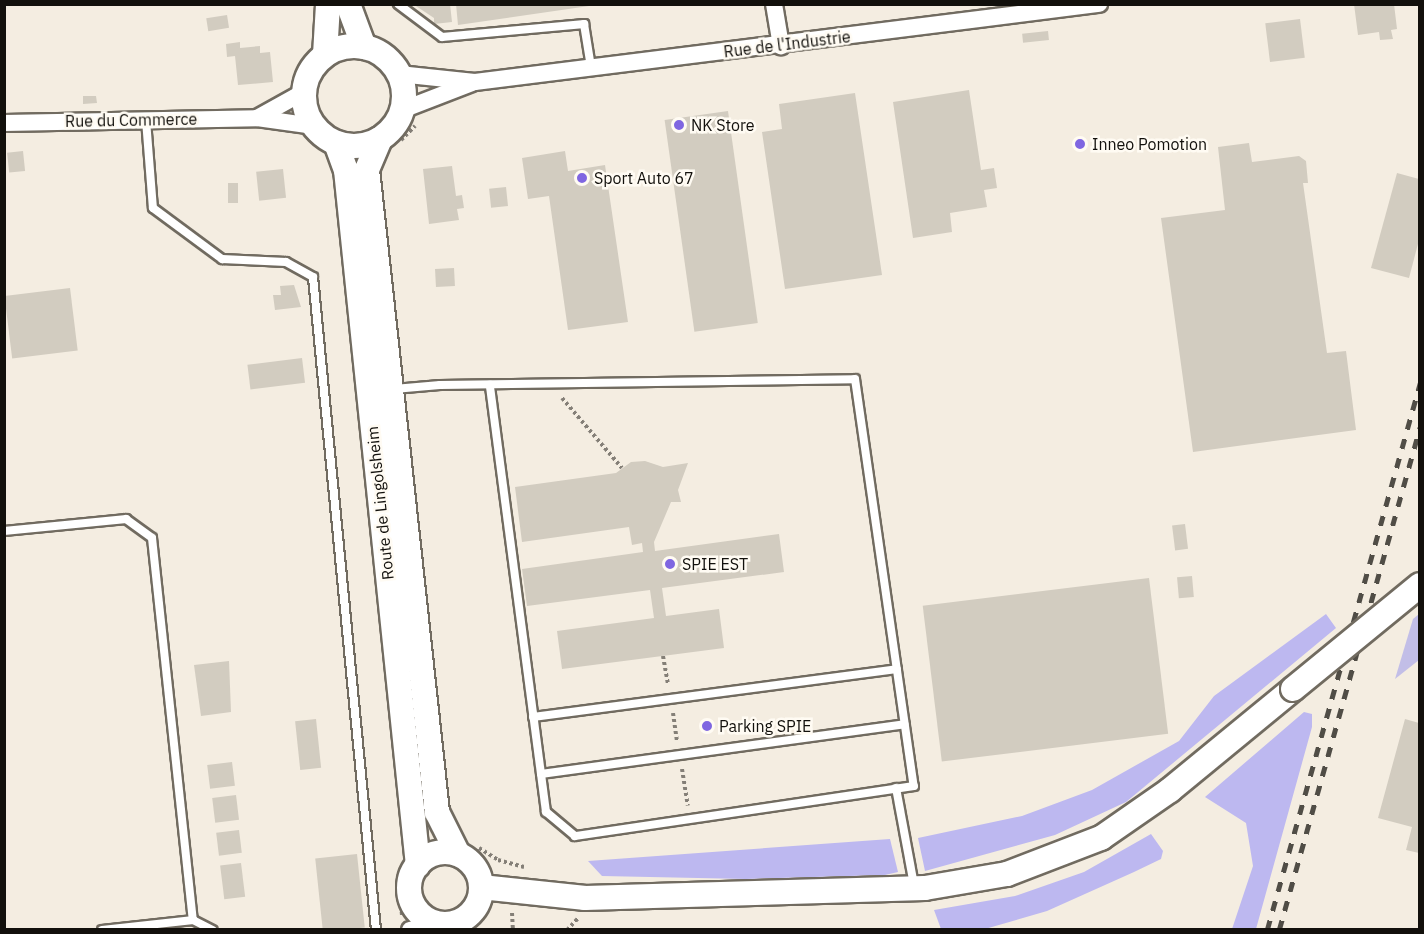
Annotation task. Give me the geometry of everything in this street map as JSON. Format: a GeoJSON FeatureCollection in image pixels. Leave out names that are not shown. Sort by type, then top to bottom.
{"type":"FeatureCollection","features":[{"type":"Feature","properties":{"kind":"main road"},"geometry":{"type":"LineString","coordinates":[[326,55],[328,4]]}},
{"type":"Feature","properties":{"kind":"main road"},"geometry":{"type":"LineString","coordinates":[[348,4],[364,47]]}},
{"type":"Feature","properties":{"kind":"main road"},"geometry":{"type":"LineString","coordinates":[[388,142],[359,146],[336,143],[314,126],[304,92],[307,78],[326,55],[337,49],[364,47],[391,62],[399,74],[411,116]]}},
{"type":"Feature","properties":{"kind":"main road","name":"Route de Lingolsheim"},"geometry":{"type":"LineString","coordinates":[[411,116],[367,170],[437,812],[458,854]]}},
{"type":"Feature","properties":{"kind":"main road","name":"Route de Lingolsheim"},"geometry":{"type":"LineString","coordinates":[[336,143],[346,170],[418,865]]}},
{"type":"Feature","properties":{"kind":"main road"},"geometry":{"type":"LineString","coordinates":[[481,887],[585,898],[914,888],[1007,874],[1101,838],[1170,790],[1419,585]]}},
{"type":"Feature","properties":{"kind":"main road"},"geometry":{"type":"LineString","coordinates":[[436,853],[458,854],[475,867],[481,887],[476,907],[460,925],[419,925],[409,885],[418,865],[436,853]]}},
{"type":"Feature","properties":{"kind":"street"},"geometry":{"type":"LineString","coordinates":[[774,4],[781,46]]}},
{"type":"Feature","properties":{"kind":"street","name":"Rue de l'Industrie"},"geometry":{"type":"LineString","coordinates":[[399,74],[475,82],[781,46],[1099,4]]}},
{"type":"Feature","properties":{"kind":"street","name":"Rue de l'Industrie"},"geometry":{"type":"LineString","coordinates":[[411,116],[475,82]]}},
{"type":"Feature","properties":{"kind":"street","name":"Rue du Commerce"},"geometry":{"type":"LineString","coordinates":[[257,118],[304,92]]}},
{"type":"Feature","properties":{"kind":"street","name":"Rue du Commerce"},"geometry":{"type":"LineString","coordinates":[[4,123],[257,118],[314,126]]}},
{"type":"Feature","properties":{"kind":"lane"},"geometry":{"type":"LineString","coordinates":[[398,4],[442,36],[584,24],[591,68]]}},
{"type":"Feature","properties":{"kind":"lane"},"geometry":{"type":"LineString","coordinates":[[146,120],[153,207],[222,259],[286,262],[313,277],[376,930]]}},
{"type":"Feature","properties":{"kind":"lane"},"geometry":{"type":"LineString","coordinates":[[390,389],[490,385],[855,379],[914,786],[575,836],[546,812],[490,385]]}},
{"type":"Feature","properties":{"kind":"lane"},"geometry":{"type":"LineString","coordinates":[[4,531],[126,519],[152,538],[193,920]]}},
{"type":"Feature","properties":{"kind":"lane"},"geometry":{"type":"LineString","coordinates":[[534,717],[897,669]]}},
{"type":"Feature","properties":{"kind":"lane"},"geometry":{"type":"LineString","coordinates":[[541,774],[905,724]]}},
{"type":"Feature","properties":{"kind":"lane"},"geometry":{"type":"LineString","coordinates":[[896,788],[914,888]]}},
{"type":"Feature","properties":{"kind":"lane"},"geometry":{"type":"LineString","coordinates":[[102,930],[193,920],[213,930]]}},
{"type":"Feature","properties":{"kind":"path"},"geometry":{"type":"LineString","coordinates":[[388,142],[411,116]]}},
{"type":"Feature","properties":{"kind":"path"},"geometry":{"type":"LineString","coordinates":[[550,384],[622,468]]}},
{"type":"Feature","properties":{"kind":"path"},"geometry":{"type":"LineString","coordinates":[[663,656],[690,818]]}},
{"type":"Feature","properties":{"kind":"shaded area"},"geometry":{"type":"Polygon","coordinates":[[[1326,614],[1336,628],[1126,802],[1055,835],[925,871],[918,838],[1022,816],[1092,790],[1179,741],[1214,696],[1326,614]]]}},
{"type":"Feature","properties":{"kind":"shaded area"},"geometry":{"type":"Polygon","coordinates":[[[1419,614],[1419,660],[1395,679],[1413,619],[1419,614]]]}},
{"type":"Feature","properties":{"kind":"shaded area"},"geometry":{"type":"Polygon","coordinates":[[[1304,712],[1312,714],[1312,727],[1256,929],[1232,929],[1253,866],[1246,823],[1205,797],[1304,712]]]}},
{"type":"Feature","properties":{"kind":"shaded area"},"geometry":{"type":"Polygon","coordinates":[[[1151,834],[1163,851],[1161,859],[1134,872],[1047,911],[985,929],[941,929],[934,910],[1015,896],[1084,872],[1151,834]]]}},
{"type":"Feature","properties":{"kind":"shaded area"},"geometry":{"type":"Polygon","coordinates":[[[890,839],[898,872],[885,875],[746,879],[602,876],[588,861],[890,839]]]}},
{"type":"Feature","properties":{"kind":"building"},"geometry":{"type":"Polygon","coordinates":[[[413,4],[450,4],[452,22],[434,24],[434,18],[413,4]]]}},
{"type":"Feature","properties":{"kind":"building"},"geometry":{"type":"Polygon","coordinates":[[[456,4],[589,4],[589,6],[458,25],[456,4]]]}},
{"type":"Feature","properties":{"kind":"building"},"geometry":{"type":"Polygon","coordinates":[[[1354,4],[1394,4],[1397,29],[1391,30],[1393,39],[1380,40],[1379,32],[1358,35],[1354,4]]]}},
{"type":"Feature","properties":{"kind":"building"},"geometry":{"type":"Polygon","coordinates":[[[227,15],[229,28],[208,31],[206,18],[227,15]]]}},
{"type":"Feature","properties":{"kind":"building"},"geometry":{"type":"Polygon","coordinates":[[[1300,19],[1305,58],[1270,62],[1265,23],[1300,19]]]}},
{"type":"Feature","properties":{"kind":"building"},"geometry":{"type":"Polygon","coordinates":[[[1048,31],[1049,40],[1023,43],[1022,34],[1048,31]]]}},
{"type":"Feature","properties":{"kind":"building"},"geometry":{"type":"Polygon","coordinates":[[[240,42],[240,48],[260,46],[260,53],[270,52],[273,82],[238,85],[235,56],[227,57],[226,44],[240,42]]]}},
{"type":"Feature","properties":{"kind":"building"},"geometry":{"type":"Polygon","coordinates":[[[969,90],[981,170],[994,168],[997,188],[984,190],[987,207],[950,213],[952,232],[913,238],[893,102],[969,90]]]}},
{"type":"Feature","properties":{"kind":"building"},"geometry":{"type":"Polygon","coordinates":[[[855,93],[882,275],[785,289],[762,132],[782,129],[779,104],[855,93]]]}},
{"type":"Feature","properties":{"kind":"building"},"geometry":{"type":"Polygon","coordinates":[[[83,96],[96,96],[97,103],[83,104],[83,96]]]}},
{"type":"Feature","properties":{"kind":"building"},"geometry":{"type":"Polygon","coordinates":[[[728,111],[758,323],[694,332],[665,120],[728,111]]]}},
{"type":"Feature","properties":{"kind":"building"},"geometry":{"type":"Polygon","coordinates":[[[1249,143],[1252,162],[1299,156],[1306,161],[1308,183],[1303,183],[1327,353],[1346,351],[1356,430],[1193,452],[1161,218],[1225,210],[1218,147],[1249,143]]]}},
{"type":"Feature","properties":{"kind":"building"},"geometry":{"type":"Polygon","coordinates":[[[23,151],[25,171],[9,173],[7,153],[23,151]]]}},
{"type":"Feature","properties":{"kind":"building"},"geometry":{"type":"Polygon","coordinates":[[[565,151],[568,171],[605,165],[628,322],[568,330],[549,196],[528,199],[522,158],[565,151]]]}},
{"type":"Feature","properties":{"kind":"building"},"geometry":{"type":"Polygon","coordinates":[[[452,166],[456,196],[462,195],[464,208],[457,209],[459,220],[429,224],[423,169],[452,166]]]}},
{"type":"Feature","properties":{"kind":"building"},"geometry":{"type":"Polygon","coordinates":[[[283,169],[286,198],[259,201],[256,172],[283,169]]]}},
{"type":"Feature","properties":{"kind":"building"},"geometry":{"type":"Polygon","coordinates":[[[1397,173],[1419,179],[1419,240],[1409,278],[1371,268],[1397,173]]]}},
{"type":"Feature","properties":{"kind":"building"},"geometry":{"type":"Polygon","coordinates":[[[228,183],[238,183],[238,203],[228,203],[228,183]]]}},
{"type":"Feature","properties":{"kind":"building"},"geometry":{"type":"Polygon","coordinates":[[[506,187],[508,206],[491,208],[489,189],[506,187]]]}},
{"type":"Feature","properties":{"kind":"building"},"geometry":{"type":"Polygon","coordinates":[[[454,268],[455,286],[436,287],[435,269],[454,268]]]}},
{"type":"Feature","properties":{"kind":"building"},"geometry":{"type":"Polygon","coordinates":[[[294,285],[301,307],[275,310],[273,295],[281,295],[280,286],[294,285]]]}},
{"type":"Feature","properties":{"kind":"building"},"geometry":{"type":"Polygon","coordinates":[[[70,288],[78,351],[12,359],[4,296],[70,288]]]}},
{"type":"Feature","properties":{"kind":"building"},"geometry":{"type":"Polygon","coordinates":[[[302,358],[305,383],[250,390],[247,365],[302,358]]]}},
{"type":"Feature","properties":{"kind":"building","name":"SPIE EST"},"geometry":{"type":"Polygon","coordinates":[[[645,461],[663,467],[688,463],[678,490],[681,502],[671,502],[654,542],[655,551],[779,534],[784,572],[662,588],[666,616],[719,609],[724,648],[562,669],[557,631],[654,618],[650,590],[527,606],[522,569],[643,552],[642,543],[632,545],[629,527],[522,542],[515,487],[616,473],[631,462],[645,461]]]}},
{"type":"Feature","properties":{"kind":"building"},"geometry":{"type":"Polygon","coordinates":[[[1185,524],[1188,549],[1175,550],[1172,526],[1185,524]]]}},
{"type":"Feature","properties":{"kind":"building"},"geometry":{"type":"Polygon","coordinates":[[[1192,576],[1194,597],[1179,598],[1177,577],[1192,576]]]}},
{"type":"Feature","properties":{"kind":"building"},"geometry":{"type":"Polygon","coordinates":[[[1149,578],[1168,734],[942,762],[923,606],[1149,578]]]}},
{"type":"Feature","properties":{"kind":"building"},"geometry":{"type":"Polygon","coordinates":[[[229,661],[231,712],[201,716],[194,665],[229,661]]]}},
{"type":"Feature","properties":{"kind":"building"},"geometry":{"type":"Polygon","coordinates":[[[316,719],[321,768],[300,770],[295,721],[316,719]]]}},
{"type":"Feature","properties":{"kind":"building"},"geometry":{"type":"Polygon","coordinates":[[[1405,719],[1419,723],[1419,853],[1406,850],[1412,827],[1378,818],[1405,719]]]}},
{"type":"Feature","properties":{"kind":"building"},"geometry":{"type":"Polygon","coordinates":[[[232,762],[235,786],[210,789],[207,765],[232,762]]]}},
{"type":"Feature","properties":{"kind":"building"},"geometry":{"type":"Polygon","coordinates":[[[236,795],[239,820],[215,823],[212,798],[236,795]]]}},
{"type":"Feature","properties":{"kind":"building"},"geometry":{"type":"Polygon","coordinates":[[[239,830],[242,853],[219,856],[216,833],[239,830]]]}},
{"type":"Feature","properties":{"kind":"building"},"geometry":{"type":"Polygon","coordinates":[[[357,854],[365,928],[323,930],[315,858],[357,854]]]}},
{"type":"Feature","properties":{"kind":"building"},"geometry":{"type":"Polygon","coordinates":[[[241,863],[245,897],[224,899],[220,866],[241,863]]]}},
{"type":"Feature","properties":{"kind":"railway"},"geometry":{"type":"LineString","coordinates":[[1267,930],[1420,383]]}},
{"type":"Feature","properties":{"kind":"railway"},"geometry":{"type":"LineString","coordinates":[[1279,930],[1420,427]]}},
{"type":"Feature","properties":{"kind":"place","name":"NK Store"},"geometry":{"type":"Point","coordinates":[679,125]}},
{"type":"Feature","properties":{"kind":"place","name":"Inneo Pomotion"},"geometry":{"type":"Point","coordinates":[1080,144]}},
{"type":"Feature","properties":{"kind":"place","name":"Sport Auto 67"},"geometry":{"type":"Point","coordinates":[582,178]}},
{"type":"Feature","properties":{"kind":"place","name":"SPIE EST"},"geometry":{"type":"Point","coordinates":[670,564]}},
{"type":"Feature","properties":{"kind":"place","name":"Parking SPIE"},"geometry":{"type":"Point","coordinates":[707,726]}}]}
